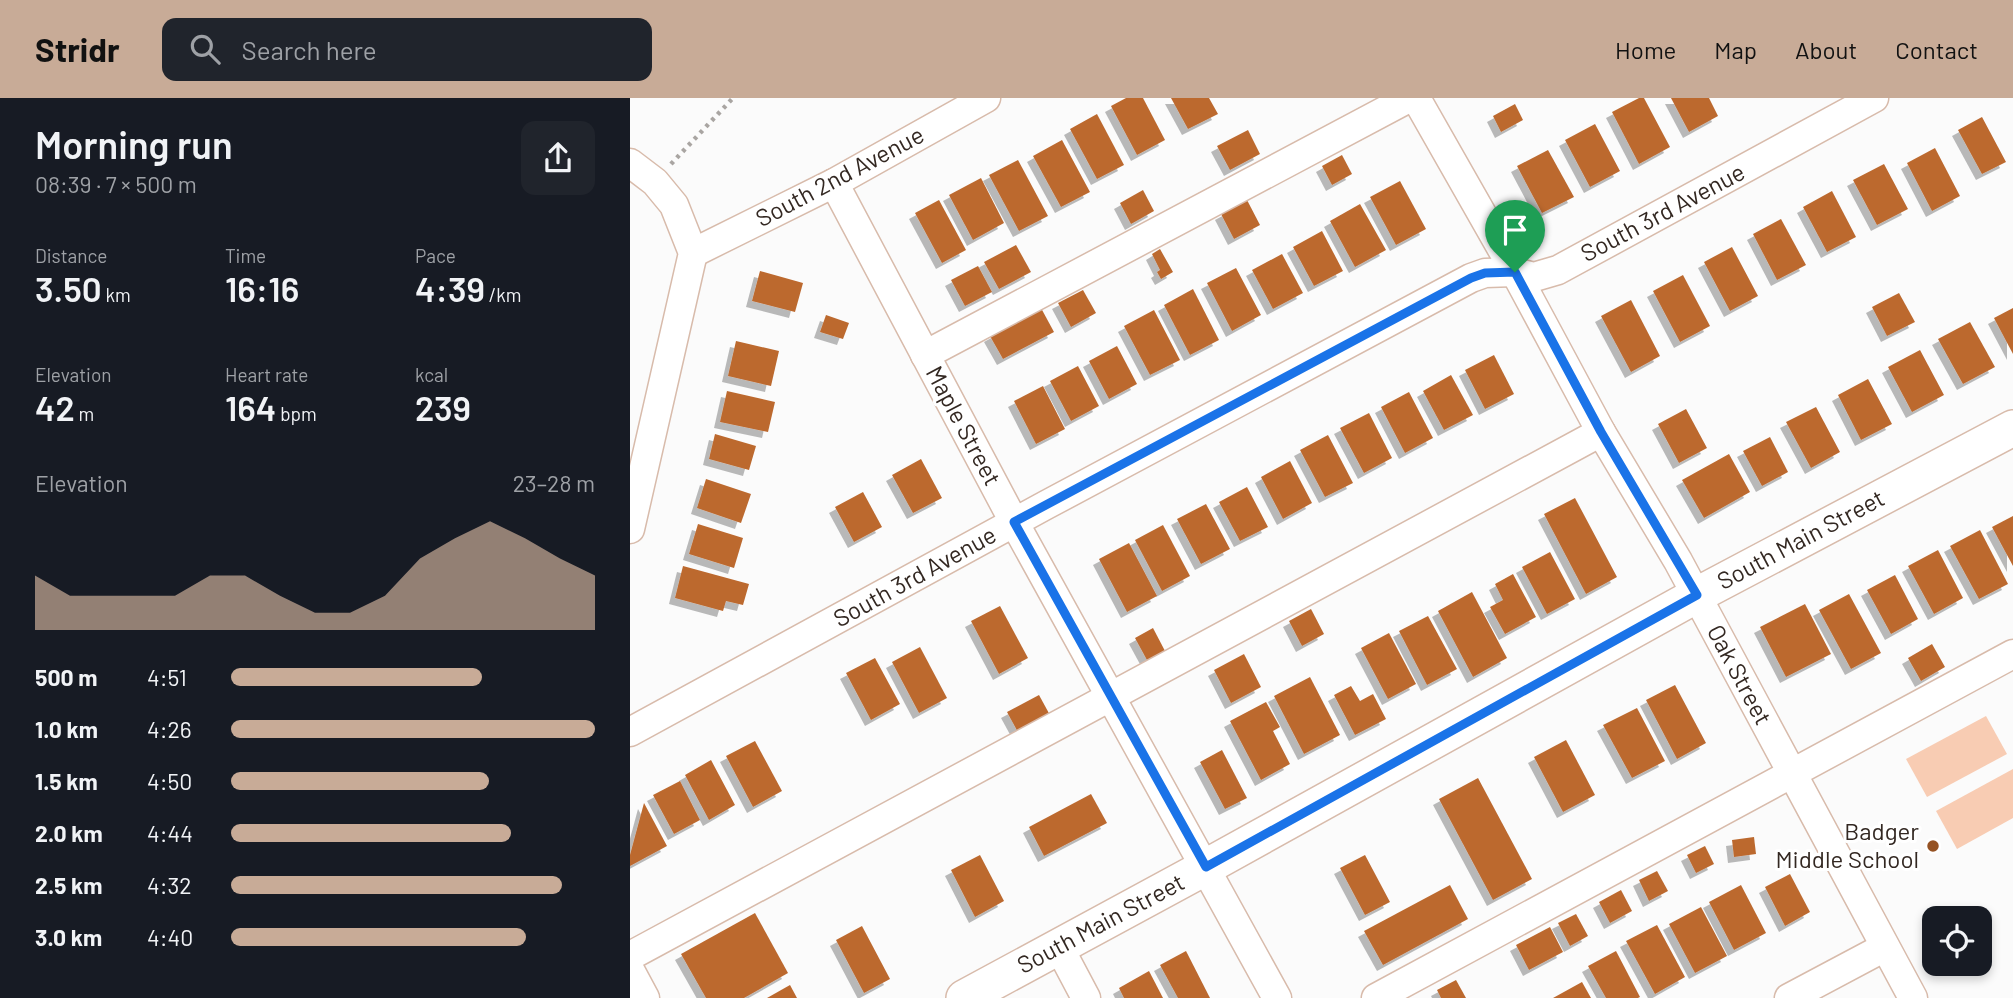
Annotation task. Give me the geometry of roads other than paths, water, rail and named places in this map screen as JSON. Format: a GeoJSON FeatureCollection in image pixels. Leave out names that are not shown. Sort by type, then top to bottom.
{"type":"FeatureCollection","features":[{"type":"Feature","properties":{"kind":"main road","name":"South Main Street"},"geometry":{"type":"LineString","coordinates":[[971,996],[1697,595],[2013,428]]}},
{"type":"Feature","properties":{"kind":"street","name":"South 2nd Avenue"},"geometry":{"type":"LineString","coordinates":[[693,253],[834,183],[986,98]]}},
{"type":"Feature","properties":{"kind":"street"},"geometry":{"type":"LineString","coordinates":[[925,355],[1409,98]]}},
{"type":"Feature","properties":{"kind":"street","name":"Oak Street"},"geometry":{"type":"LineString","coordinates":[[1416,98],[1515,272],[1601,432],[1697,595],[1913,998]]}},
{"type":"Feature","properties":{"kind":"street","name":"South 3rd Avenue"},"geometry":{"type":"LineString","coordinates":[[630,732],[1014,522],[1471,278],[1485,273],[1515,272],[1534,277],[1558,270],[1874,98]]}},
{"type":"Feature","properties":{"kind":"street"},"geometry":{"type":"LineString","coordinates":[[630,163],[654,183],[674,205],[693,253],[630,529]]}},
{"type":"Feature","properties":{"kind":"street","name":"Maple Street"},"geometry":{"type":"LineString","coordinates":[[834,183],[1014,522],[1277,998]]}},
{"type":"Feature","properties":{"kind":"street"},"geometry":{"type":"LineString","coordinates":[[630,956],[1601,432]]}},
{"type":"Feature","properties":{"kind":"street"},"geometry":{"type":"LineString","coordinates":[[1376,998],[2013,653]]}},
{"type":"Feature","properties":{"kind":"street"},"geometry":{"type":"LineString","coordinates":[[1059,947],[1086,998]]}},
{"type":"Feature","properties":{"kind":"street"},"geometry":{"type":"LineString","coordinates":[[1789,998],[1885,947]]}},
{"type":"Feature","properties":{"kind":"street"},"geometry":{"type":"LineString","coordinates":[[630,970],[645,998]]}},
{"type":"Feature","properties":{"kind":"place","name":"Badger Middle School"},"geometry":{"type":"Point","coordinates":[1933,846]}}]}
